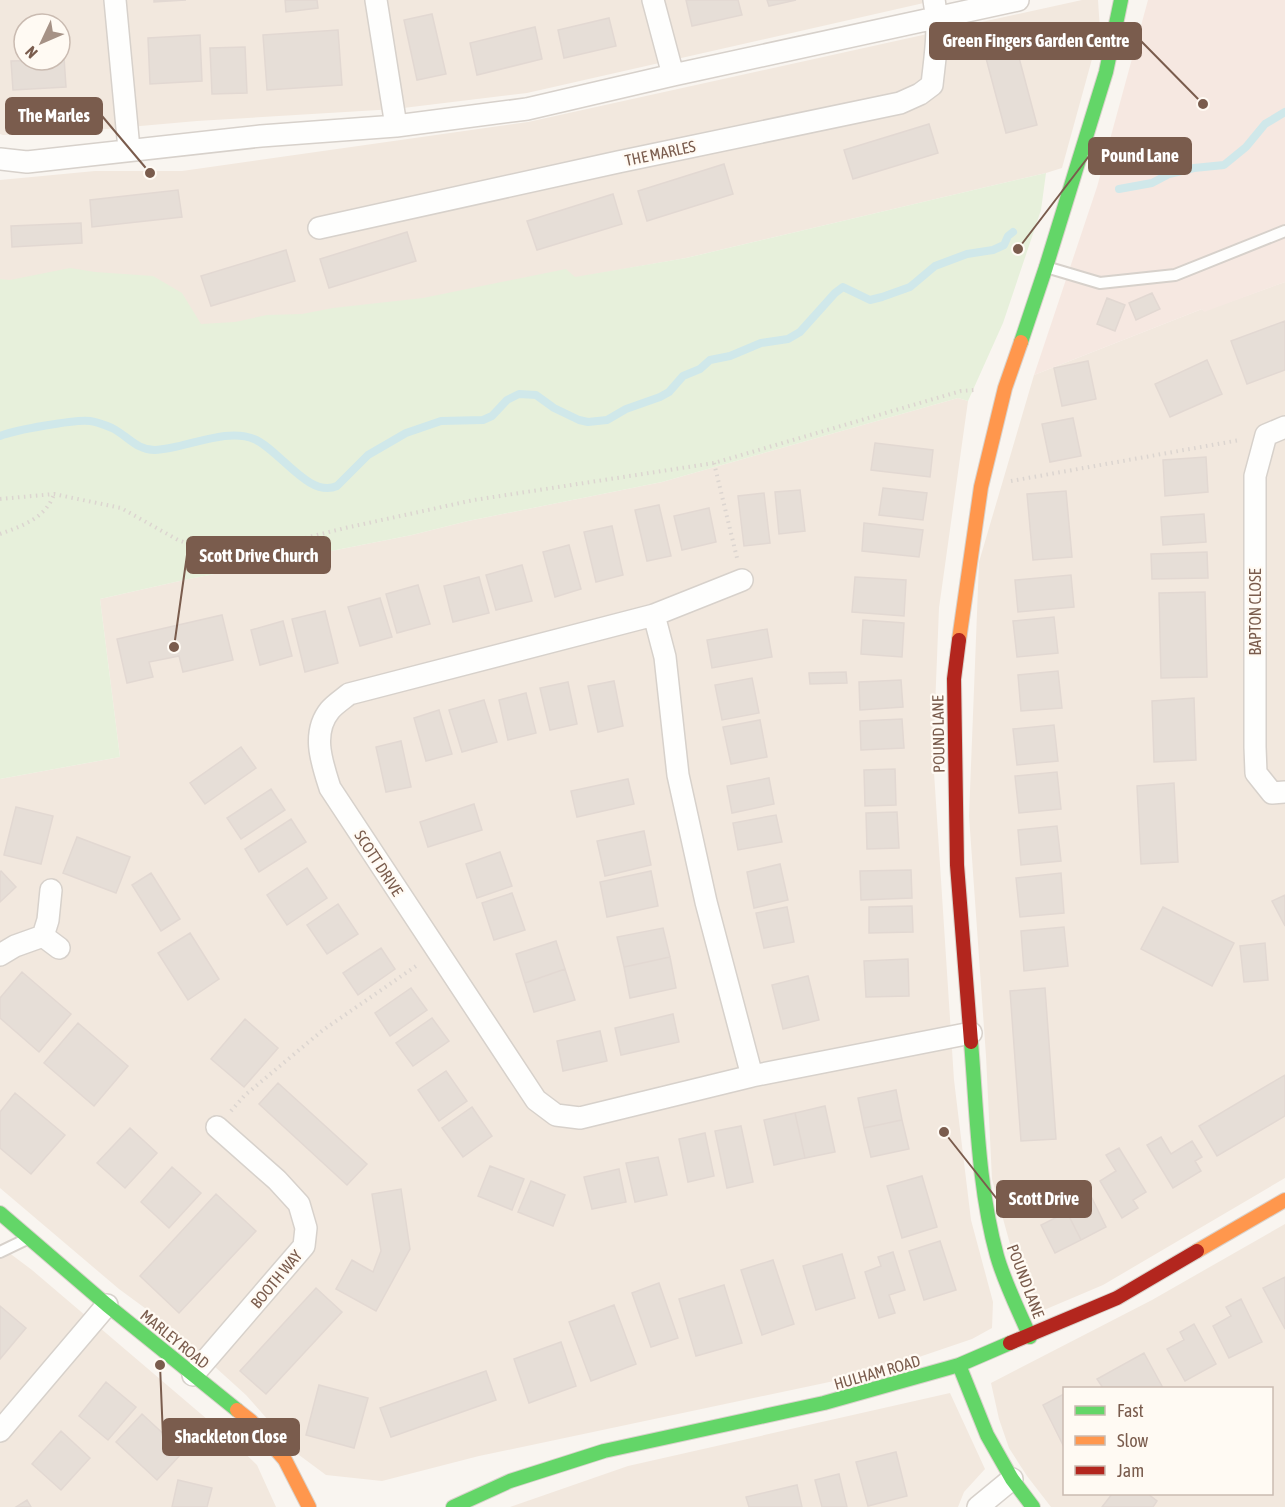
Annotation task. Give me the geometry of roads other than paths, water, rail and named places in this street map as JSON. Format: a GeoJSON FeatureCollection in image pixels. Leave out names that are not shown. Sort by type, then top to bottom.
{"type":"FeatureCollection","features":[{"type":"Feature","properties":{"kind":"street"},"geometry":{"type":"LineString","coordinates":[[115,0],[129,149]]}},
{"type":"Feature","properties":{"kind":"street"},"geometry":{"type":"LineString","coordinates":[[376,0],[396,126]]}},
{"type":"Feature","properties":{"kind":"street"},"geometry":{"type":"LineString","coordinates":[[653,0],[673,75]]}},
{"type":"Feature","properties":{"kind":"street"},"geometry":{"type":"LineString","coordinates":[[0,159],[27,162],[261,136],[396,126],[527,109],[936,9],[1018,0]]}},
{"type":"Feature","properties":{"kind":"street","name":"POUND LANE"},"geometry":{"type":"LineString","coordinates":[[1030,1337],[998,1259],[988,1219],[982,1179],[957,865],[954,679],[981,487],[1005,388],[1046,267],[1106,72],[1121,0]]}},
{"type":"Feature","properties":{"kind":"street","name":"THE MARLES"},"geometry":{"type":"LineString","coordinates":[[319,228],[900,103],[920,94],[932,85],[938,42],[936,9]]}},
{"type":"Feature","properties":{"kind":"street","name":"BAPTON CLOSE"},"geometry":{"type":"LineString","coordinates":[[1285,426],[1266,435],[1255,476],[1256,773],[1272,793],[1285,792]]}},
{"type":"Feature","properties":{"kind":"street","name":"SCOTT DRIVE"},"geometry":{"type":"LineString","coordinates":[[742,580],[654,615],[349,694],[329,711],[319,735],[321,762],[330,788],[436,952],[536,1100],[556,1115],[580,1118],[752,1076],[971,1033]]}},
{"type":"Feature","properties":{"kind":"street"},"geometry":{"type":"LineString","coordinates":[[654,615],[665,657],[678,775],[706,902],[752,1076]]}},
{"type":"Feature","properties":{"kind":"street"},"geometry":{"type":"LineString","coordinates":[[0,955],[15,946],[51,942],[48,920],[51,890]]}},
{"type":"Feature","properties":{"kind":"street","name":"BOOTH WAY"},"geometry":{"type":"LineString","coordinates":[[193,1375],[304,1246],[306,1228],[299,1204],[277,1180],[217,1127]]}},
{"type":"Feature","properties":{"kind":"street","name":"HULHAM ROAD"},"geometry":{"type":"LineString","coordinates":[[453,1507],[510,1481],[604,1450],[824,1404],[959,1365],[1030,1337],[1117,1298],[1285,1200]]}},
{"type":"Feature","properties":{"kind":"street","name":"MARLEY ROAD"},"geometry":{"type":"LineString","coordinates":[[0,1213],[107,1305],[251,1421],[285,1460],[309,1507]]}},
{"type":"Feature","properties":{"kind":"street"},"geometry":{"type":"LineString","coordinates":[[0,1431],[107,1305]]}},
{"type":"Feature","properties":{"kind":"street"},"geometry":{"type":"LineString","coordinates":[[959,1365],[987,1436],[1012,1479],[1033,1507]]}},
{"type":"Feature","properties":{"kind":"street"},"geometry":{"type":"LineString","coordinates":[[978,1507],[1012,1479]]}},
{"type":"Feature","properties":{"kind":"lane"},"geometry":{"type":"LineString","coordinates":[[1046,267],[1100,283],[1175,275],[1285,231]]}},
{"type":"Feature","properties":{"kind":"lane"},"geometry":{"type":"LineString","coordinates":[[0,1252],[30,1238]]}},
{"type":"Feature","properties":{"kind":"waterway"},"geometry":{"type":"LineString","coordinates":[[1119,189],[1152,183],[1169,174],[1194,168],[1224,165],[1246,147],[1265,124],[1285,112]]}},
{"type":"Feature","properties":{"kind":"waterway"},"geometry":{"type":"LineString","coordinates":[[0,436],[45,426],[83,421],[95,422],[112,428],[137,445],[155,450],[218,437],[243,436],[264,444],[294,471],[316,486],[326,488],[337,486],[368,455],[406,433],[441,421],[483,420],[492,416],[507,400],[519,394],[536,395],[554,408],[579,420],[588,422],[607,420],[626,409],[669,392],[683,376],[700,369],[710,360],[730,356],[761,343],[788,339],[800,332],[843,287],[870,300],[882,297],[910,287],[935,266],[967,254],[993,250],[1004,245],[1008,236],[1013,232]]}},
{"type":"Feature","properties":{"kind":"place","name":"Green Fingers Garden Centre"},"geometry":{"type":"Point","coordinates":[1203,104]}},
{"type":"Feature","properties":{"kind":"place","name":"The Marles"},"geometry":{"type":"Point","coordinates":[150,173]}},
{"type":"Feature","properties":{"kind":"place","name":"Pound Lane"},"geometry":{"type":"Point","coordinates":[1018,249]}},
{"type":"Feature","properties":{"kind":"place","name":"Scott Drive Church"},"geometry":{"type":"Point","coordinates":[174,647]}},
{"type":"Feature","properties":{"kind":"place","name":"Scott Drive"},"geometry":{"type":"Point","coordinates":[944,1132]}},
{"type":"Feature","properties":{"kind":"place","name":"Shackleton Close"},"geometry":{"type":"Point","coordinates":[160,1365]}}]}
